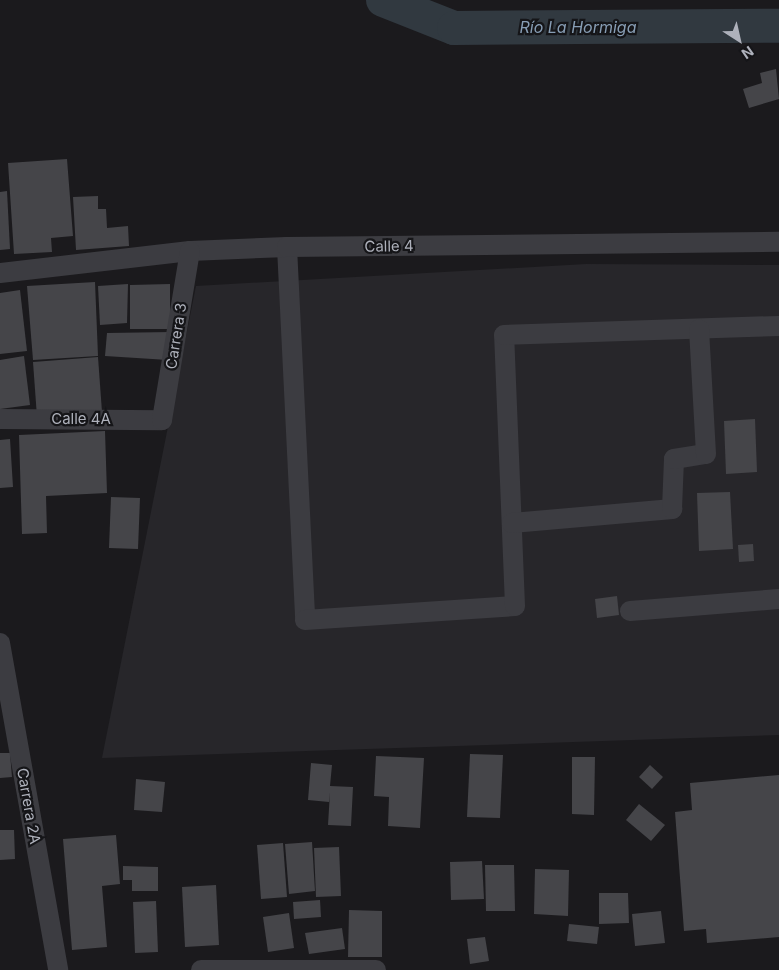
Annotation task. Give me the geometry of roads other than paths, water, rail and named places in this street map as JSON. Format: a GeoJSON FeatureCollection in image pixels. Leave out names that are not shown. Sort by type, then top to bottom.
{"type":"FeatureCollection","features":[{"type":"Feature","properties":{"kind":"street","name":"Calle 4"},"geometry":{"type":"LineString","coordinates":[[0,273],[190,251],[287,247],[779,242]]}},
{"type":"Feature","properties":{"kind":"street"},"geometry":{"type":"LineString","coordinates":[[287,247],[305,620],[515,606],[504,335],[779,326]]}},
{"type":"Feature","properties":{"kind":"street","name":"Carrera 3"},"geometry":{"type":"LineString","coordinates":[[162,420],[190,251]]}},
{"type":"Feature","properties":{"kind":"street"},"geometry":{"type":"LineString","coordinates":[[512,523],[672,509],[674,459],[706,454],[699,328]]}},
{"type":"Feature","properties":{"kind":"street","name":"Calle 4A"},"geometry":{"type":"LineString","coordinates":[[0,419],[162,420]]}},
{"type":"Feature","properties":{"kind":"street"},"geometry":{"type":"LineString","coordinates":[[630,611],[779,599]]}},
{"type":"Feature","properties":{"kind":"street","name":"Carrera 2A"},"geometry":{"type":"LineString","coordinates":[[0,643],[58,970]]}},
{"type":"Feature","properties":{"kind":"street"},"geometry":{"type":"LineString","coordinates":[[201,970],[376,970]]}},
{"type":"Feature","properties":{"kind":"waterway","name":"Río La Hormiga"},"geometry":{"type":"LineString","coordinates":[[383,0],[454,28],[779,26]]}}]}
